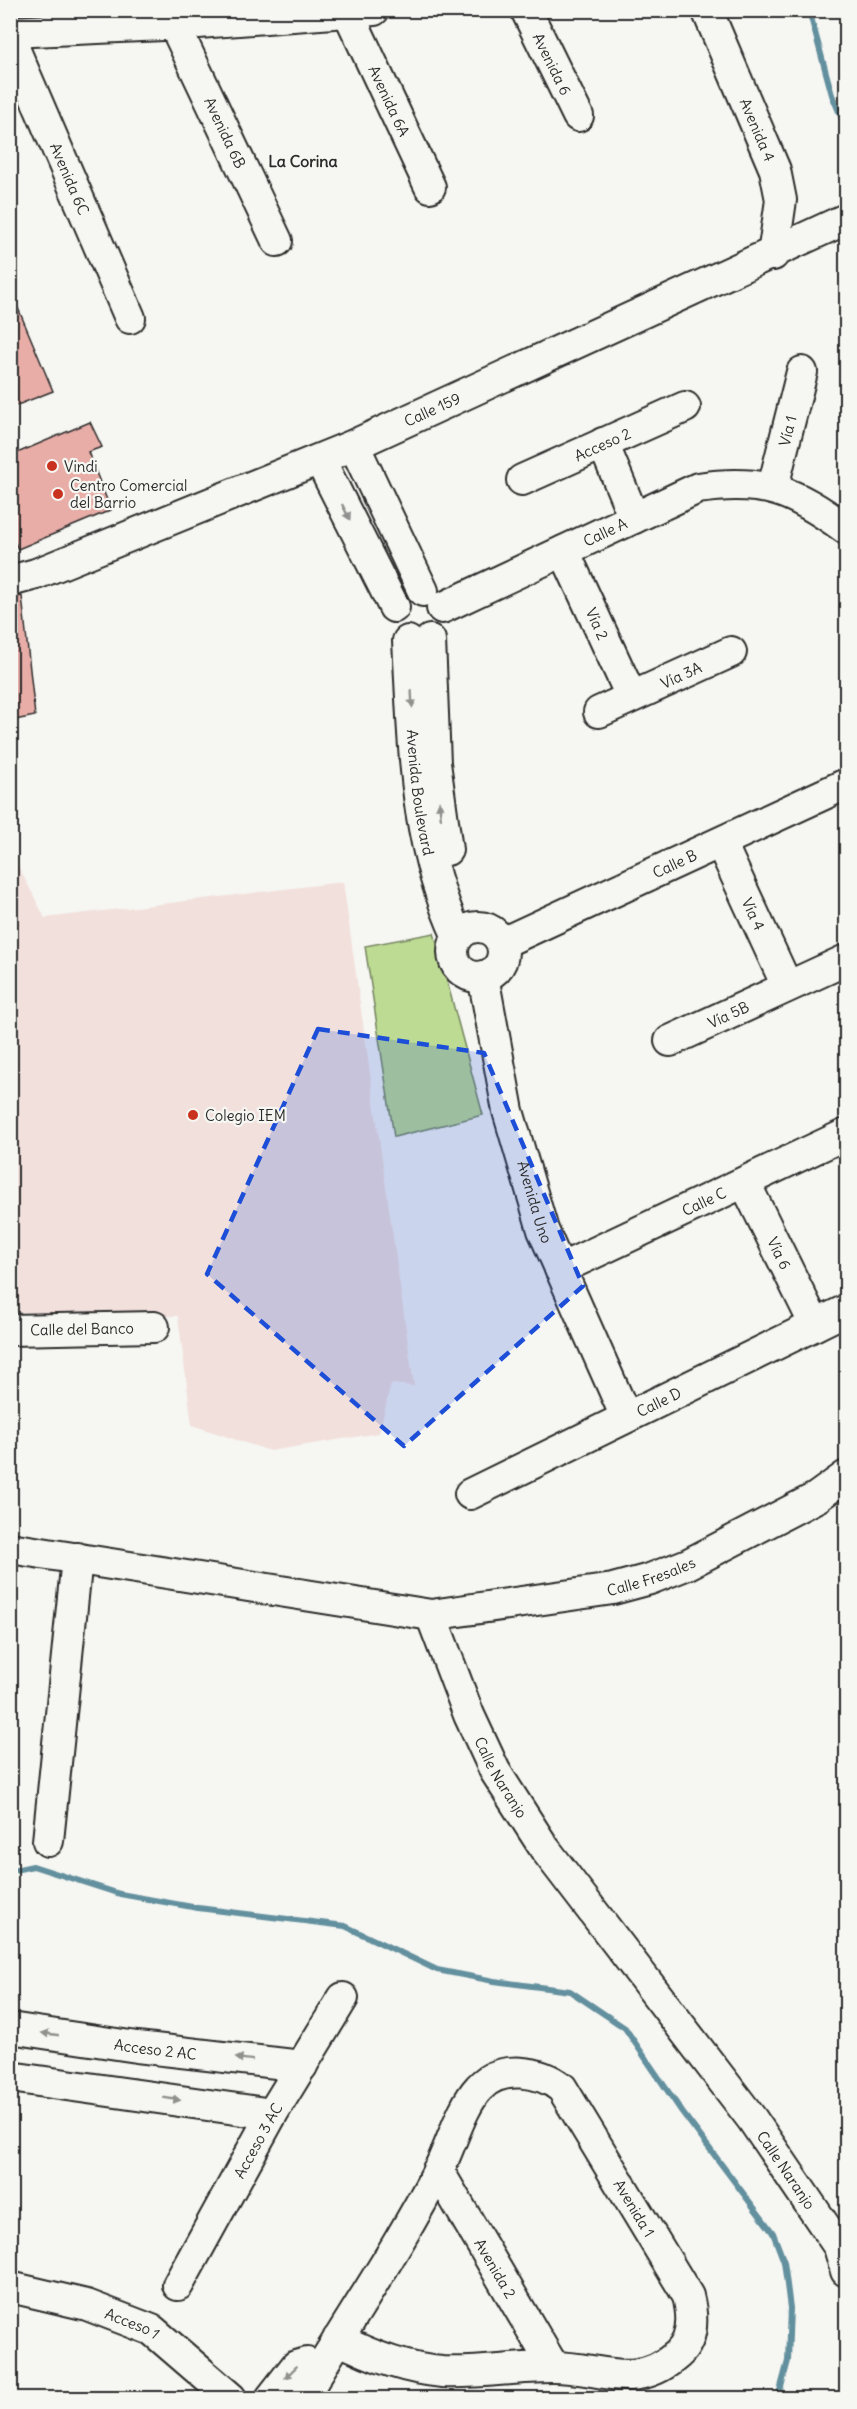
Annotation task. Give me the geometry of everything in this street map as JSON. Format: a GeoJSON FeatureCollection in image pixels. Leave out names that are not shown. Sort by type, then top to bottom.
{"type":"FeatureCollection","features":[{"type":"Feature","properties":{"kind":"street","name":"Avenida 6"},"geometry":{"type":"LineString","coordinates":[[526,10],[578,116]]}},
{"type":"Feature","properties":{"kind":"street","name":"Avenida 4"},"geometry":{"type":"LineString","coordinates":[[707,10],[775,170],[781,200],[773,255]]}},
{"type":"Feature","properties":{"kind":"street"},"geometry":{"type":"LineString","coordinates":[[10,32],[361,11]]}},
{"type":"Feature","properties":{"kind":"street","name":"Avenida 6A"},"geometry":{"type":"LineString","coordinates":[[361,11],[430,187]]}},
{"type":"Feature","properties":{"kind":"street","name":"Avenida 6B"},"geometry":{"type":"LineString","coordinates":[[182,20],[277,241]]}},
{"type":"Feature","properties":{"kind":"street","name":"Avenida 6C"},"geometry":{"type":"LineString","coordinates":[[10,39],[130,318]]}},
{"type":"Feature","properties":{"kind":"street","name":"Calle 159"},"geometry":{"type":"LineString","coordinates":[[10,581],[36,574],[354,445],[773,255],[846,219]]}},
{"type":"Feature","properties":{"kind":"street","name":"Vía 1"},"geometry":{"type":"LineString","coordinates":[[773,487],[802,372]]}},
{"type":"Feature","properties":{"kind":"street","name":"Acceso 2"},"geometry":{"type":"LineString","coordinates":[[522,480],[685,407]]}},
{"type":"Feature","properties":{"kind":"street"},"geometry":{"type":"LineString","coordinates":[[603,443],[634,518]]}},
{"type":"Feature","properties":{"kind":"street"},"geometry":{"type":"LineString","coordinates":[[320,459],[394,607],[394,627],[419,640],[439,632],[444,620],[354,445]]}},
{"type":"Feature","properties":{"kind":"street","name":"Calle A"},"geometry":{"type":"LineString","coordinates":[[432,599],[564,551],[698,488],[732,483],[773,487],[812,504],[846,529]]}},
{"type":"Feature","properties":{"kind":"street","name":"Vía 2"},"geometry":{"type":"LineString","coordinates":[[564,551],[631,696]]}},
{"type":"Feature","properties":{"kind":"street"},"geometry":{"type":"LineString","coordinates":[[394,607],[401,597],[411,592],[432,599]]}},
{"type":"Feature","properties":{"kind":"street","name":"Avenida Boulevard"},"geometry":{"type":"LineString","coordinates":[[419,640],[418,803],[427,851],[444,908],[465,932]]}},
{"type":"Feature","properties":{"kind":"street","name":"Vía 3A"},"geometry":{"type":"LineString","coordinates":[[599,712],[731,652]]}},
{"type":"Feature","properties":{"kind":"street","name":"Calle B"},"geometry":{"type":"LineString","coordinates":[[502,943],[846,784]]}},
{"type":"Feature","properties":{"kind":"street","name":"Vía 4"},"geometry":{"type":"LineString","coordinates":[[721,843],[786,986]]}},
{"type":"Feature","properties":{"kind":"street"},"geometry":{"type":"LineString","coordinates":[[483,926],[495,932],[502,943],[504,955],[499,967],[490,975],[468,975],[460,970],[453,952],[465,932],[483,926]]}},
{"type":"Feature","properties":{"kind":"street","name":"Vía 5B"},"geometry":{"type":"LineString","coordinates":[[670,1041],[846,960]]}},
{"type":"Feature","properties":{"kind":"street","name":"Avenida Uno"},"geometry":{"type":"LineString","coordinates":[[483,976],[507,1111],[543,1230],[626,1417]]}},
{"type":"Feature","properties":{"kind":"street","name":"Calle C"},"geometry":{"type":"LineString","coordinates":[[560,1269],[846,1134]]}},
{"type":"Feature","properties":{"kind":"street","name":"Vía 6"},"geometry":{"type":"LineString","coordinates":[[745,1183],[815,1325]]}},
{"type":"Feature","properties":{"kind":"street","name":"Calle D"},"geometry":{"type":"LineString","coordinates":[[470,1494],[846,1310]]}},
{"type":"Feature","properties":{"kind":"street","name":"Calle del Banco"},"geometry":{"type":"LineString","coordinates":[[10,1330],[154,1328]]}},
{"type":"Feature","properties":{"kind":"street","name":"Calle Fresales"},"geometry":{"type":"LineString","coordinates":[[431,1615],[613,1588],[650,1579],[688,1564],[807,1502],[846,1476]]}},
{"type":"Feature","properties":{"kind":"street"},"geometry":{"type":"LineString","coordinates":[[10,1548],[431,1615]]}},
{"type":"Feature","properties":{"kind":"street"},"geometry":{"type":"LineString","coordinates":[[48,1841],[77,1558]]}},
{"type":"Feature","properties":{"kind":"street","name":"Calle Naranjo"},"geometry":{"type":"LineString","coordinates":[[431,1615],[469,1715],[495,1771],[545,1849],[752,2119],[839,2247],[846,2271]]}},
{"type":"Feature","properties":{"kind":"street","name":"Acceso 3 AC"},"geometry":{"type":"LineString","coordinates":[[178,2285],[272,2114],[343,1998]]}},
{"type":"Feature","properties":{"kind":"street","name":"Acceso 2 AC"},"geometry":{"type":"LineString","coordinates":[[10,2028],[137,2047],[302,2066]]}},
{"type":"Feature","properties":{"kind":"street"},"geometry":{"type":"LineString","coordinates":[[127,2092],[137,2047]]}},
{"type":"Feature","properties":{"kind":"street","name":"Avenida 1"},"geometry":{"type":"LineString","coordinates":[[303,2398],[438,2170],[479,2087],[496,2077],[515,2073],[549,2078],[562,2088],[688,2296],[692,2313],[690,2335],[681,2352],[665,2366],[646,2374],[627,2376],[554,2366],[442,2372],[401,2365],[364,2352],[338,2339]]}},
{"type":"Feature","properties":{"kind":"street"},"geometry":{"type":"LineString","coordinates":[[10,2077],[272,2114]]}},
{"type":"Feature","properties":{"kind":"street","name":"Avenida 2"},"geometry":{"type":"LineString","coordinates":[[438,2170],[554,2366]]}},
{"type":"Feature","properties":{"kind":"street","name":"Acceso 1"},"geometry":{"type":"LineString","coordinates":[[10,2287],[87,2305],[152,2330],[231,2398]]}},
{"type":"Feature","properties":{"kind":"street"},"geometry":{"type":"LineString","coordinates":[[271,2398],[296,2366],[307,2363],[320,2369]]}},
{"type":"Feature","properties":{"kind":"highlighted area"},"geometry":{"type":"Polygon","coordinates":[[[318,1029],[484,1053],[583,1286],[404,1446],[207,1274],[318,1029]]]}},
{"type":"Feature","properties":{"kind":"shaded area","name":"Colegio IEM"},"geometry":{"type":"Polygon","coordinates":[[[10,850],[45,918],[343,882],[414,1386],[391,1384],[379,1433],[270,1451],[192,1425],[178,1316],[11,1312],[10,850]]]}},
{"type":"Feature","properties":{"kind":"green space"},"geometry":{"type":"Polygon","coordinates":[[[434,933],[483,1115],[394,1137],[365,946],[434,933]]]}},
{"type":"Feature","properties":{"kind":"building"},"geometry":{"type":"Polygon","coordinates":[[[10,289],[53,391],[10,408],[10,289]]]}},
{"type":"Feature","properties":{"kind":"building","name":"Centro Comercial del Barrio"},"geometry":{"type":"Polygon","coordinates":[[[90,422],[102,447],[88,452],[111,510],[18,549],[10,532],[10,456],[90,422]]]}},
{"type":"Feature","properties":{"kind":"building"},"geometry":{"type":"Polygon","coordinates":[[[22,596],[35,716],[10,721],[10,598],[22,596]]]}},
{"type":"Feature","properties":{"kind":"waterway"},"geometry":{"type":"LineString","coordinates":[[809,10],[832,95],[846,128]]}},
{"type":"Feature","properties":{"kind":"waterway"},"geometry":{"type":"LineString","coordinates":[[10,1871],[33,1866],[120,1894],[198,1908],[345,1926],[437,1970],[494,1981],[570,1991],[625,2028],[682,2112],[773,2233],[784,2262],[790,2308],[788,2361],[778,2398]]}},
{"type":"Feature","properties":{"kind":"place","name":"Vindi"},"geometry":{"type":"Point","coordinates":[52,466]}},
{"type":"Feature","properties":{"kind":"place","name":"Centro Comercial del Barrio"},"geometry":{"type":"Point","coordinates":[58,494]}},
{"type":"Feature","properties":{"kind":"place","name":"Colegio IEM"},"geometry":{"type":"Point","coordinates":[193,1115]}},
{"type":"Feature","properties":{"kind":"district","name":"La Corina"},"geometry":{"type":"Point","coordinates":[303,161]}}]}
